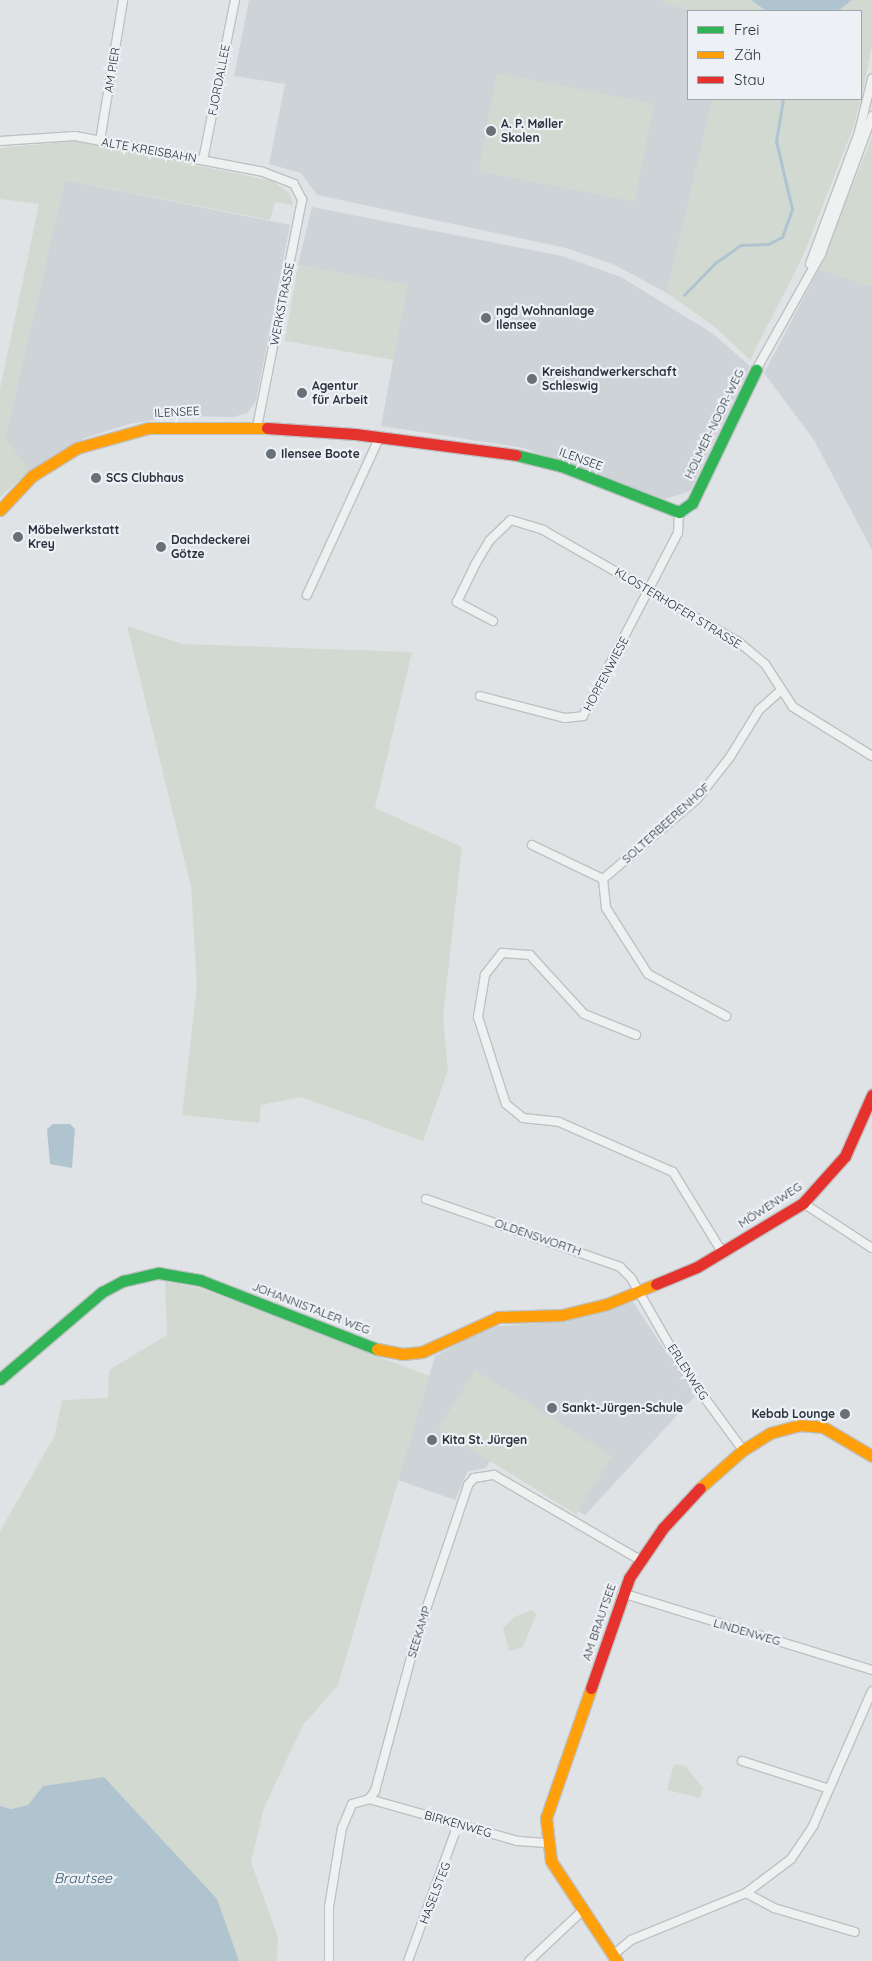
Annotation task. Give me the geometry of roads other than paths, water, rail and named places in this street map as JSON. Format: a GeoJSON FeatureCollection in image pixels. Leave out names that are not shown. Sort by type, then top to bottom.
{"type":"FeatureCollection","features":[{"type":"Feature","properties":{"kind":"street","name":"AM PIER"},"geometry":{"type":"LineString","coordinates":[[100,141],[123,0]]}},
{"type":"Feature","properties":{"kind":"street","name":"FJORDALLEE"},"geometry":{"type":"LineString","coordinates":[[203,160],[235,0]]}},
{"type":"Feature","properties":{"kind":"street","name":"HOLMER-NOOR-WEG"},"geometry":{"type":"LineString","coordinates":[[679,512],[692,503],[756,370],[810,267],[859,132],[872,79]]}},
{"type":"Feature","properties":{"kind":"street","name":"HOLMER-NOOR-WEG"},"geometry":{"type":"LineString","coordinates":[[810,267],[821,254],[872,116]]}},
{"type":"Feature","properties":{"kind":"street","name":"ALTE KREISBAHN"},"geometry":{"type":"LineString","coordinates":[[0,141],[75,136],[282,176],[294,184]]}},
{"type":"Feature","properties":{"kind":"street","name":"WERKSTRASSE"},"geometry":{"type":"LineString","coordinates":[[258,427],[302,200],[294,184]]}},
{"type":"Feature","properties":{"kind":"street","name":"ILENSEE"},"geometry":{"type":"LineString","coordinates":[[0,510],[48,465],[106,438],[169,425],[258,427],[380,436],[536,459],[679,512]]}},
{"type":"Feature","properties":{"kind":"street"},"geometry":{"type":"LineString","coordinates":[[307,595],[380,436]]}},
{"type":"Feature","properties":{"kind":"street"},"geometry":{"type":"LineString","coordinates":[[649,591],[680,528],[679,512]]}},
{"type":"Feature","properties":{"kind":"street","name":"KLOSTERHOFER STRASSE"},"geometry":{"type":"LineString","coordinates":[[493,621],[457,602],[489,541],[511,520],[543,530],[740,643],[765,664],[779,692],[793,708],[872,756]]}},
{"type":"Feature","properties":{"kind":"street","name":"HOPFENWIESE"},"geometry":{"type":"LineString","coordinates":[[480,696],[565,718],[583,716],[649,591]]}},
{"type":"Feature","properties":{"kind":"street","name":"SOLTERBEERENHOF"},"geometry":{"type":"LineString","coordinates":[[603,879],[696,799],[730,757],[759,710],[779,692]]}},
{"type":"Feature","properties":{"kind":"street"},"geometry":{"type":"LineString","coordinates":[[532,845],[603,879],[606,908],[648,974],[726,1016]]}},
{"type":"Feature","properties":{"kind":"street"},"geometry":{"type":"LineString","coordinates":[[636,1035],[584,1014],[530,955],[502,953],[485,975],[478,1017],[506,1104],[523,1118],[559,1122],[673,1172],[722,1252]]}},
{"type":"Feature","properties":{"kind":"street","name":"MÖWENWEG"},"geometry":{"type":"LineString","coordinates":[[638,1290],[722,1252],[803,1203],[826,1183],[845,1156],[872,1095]]}},
{"type":"Feature","properties":{"kind":"street","name":"OLDENSWORTH"},"geometry":{"type":"LineString","coordinates":[[426,1199],[620,1267],[638,1290]]}},
{"type":"Feature","properties":{"kind":"street"},"geometry":{"type":"LineString","coordinates":[[803,1203],[872,1248]]}},
{"type":"Feature","properties":{"kind":"street","name":"JOHANNISTALER WEG"},"geometry":{"type":"LineString","coordinates":[[0,1380],[102,1292],[123,1281],[159,1273],[200,1280],[381,1350],[402,1354],[422,1352],[498,1317],[584,1312],[638,1290]]}},
{"type":"Feature","properties":{"kind":"street","name":"ERLENWEG"},"geometry":{"type":"LineString","coordinates":[[638,1290],[682,1367],[743,1450]]}},
{"type":"Feature","properties":{"kind":"street","name":"AM BRAUTSEE"},"geometry":{"type":"LineString","coordinates":[[615,1958],[581,1912],[551,1860],[547,1843],[546,1818],[622,1593],[640,1560],[697,1491],[743,1450],[770,1433],[810,1424],[832,1431],[872,1456]]}},
{"type":"Feature","properties":{"kind":"street","name":"SEEKAMP"},"geometry":{"type":"LineString","coordinates":[[369,1799],[416,1639],[474,1478],[494,1475],[640,1560]]}},
{"type":"Feature","properties":{"kind":"street","name":"LINDENWEG"},"geometry":{"type":"LineString","coordinates":[[622,1593],[872,1670]]}},
{"type":"Feature","properties":{"kind":"street"},"geometry":{"type":"LineString","coordinates":[[615,1958],[632,1940],[746,1893],[791,1859],[808,1835],[872,1691]]}},
{"type":"Feature","properties":{"kind":"street"},"geometry":{"type":"LineString","coordinates":[[742,1761],[829,1789]]}},
{"type":"Feature","properties":{"kind":"street"},"geometry":{"type":"LineString","coordinates":[[329,1961],[329,1907],[342,1828],[352,1804],[369,1799]]}},
{"type":"Feature","properties":{"kind":"street","name":"BIRKENWEG"},"geometry":{"type":"LineString","coordinates":[[369,1799],[517,1841],[547,1843]]}},
{"type":"Feature","properties":{"kind":"street","name":"HASELSTEG"},"geometry":{"type":"LineString","coordinates":[[408,1961],[458,1824]]}},
{"type":"Feature","properties":{"kind":"street"},"geometry":{"type":"LineString","coordinates":[[746,1893],[774,1908],[855,1932]]}},
{"type":"Feature","properties":{"kind":"street"},"geometry":{"type":"LineString","coordinates":[[529,1961],[581,1912]]}},
{"type":"Feature","properties":{"kind":"water"},"geometry":{"type":"Polygon","coordinates":[[[751,0],[852,0],[839,10],[765,10],[751,0]]]}},
{"type":"Feature","properties":{"kind":"water"},"geometry":{"type":"Polygon","coordinates":[[[53,1124],[70,1124],[75,1129],[72,1168],[50,1164],[47,1129],[53,1124]]]}},
{"type":"Feature","properties":{"kind":"water","name":"Brautsee"},"geometry":{"type":"Polygon","coordinates":[[[104,1777],[217,1899],[239,1961],[0,1961],[0,1806],[11,1809],[28,1805],[43,1786],[104,1777]]]}},
{"type":"Feature","properties":{"kind":"waterway"},"geometry":{"type":"LineString","coordinates":[[684,295],[715,263],[741,245],[768,244],[782,237],[792,209],[776,141],[783,100]]}},
{"type":"Feature","properties":{"kind":"place","name":"A. P. Møller Skolen"},"geometry":{"type":"Point","coordinates":[491,131]}},
{"type":"Feature","properties":{"kind":"place","name":"ngd Wohnanlage Ilensee"},"geometry":{"type":"Point","coordinates":[486,318]}},
{"type":"Feature","properties":{"kind":"place","name":"Kreishandwerkerschaft Schleswig"},"geometry":{"type":"Point","coordinates":[532,379]}},
{"type":"Feature","properties":{"kind":"place","name":"Agentur für Arbeit"},"geometry":{"type":"Point","coordinates":[302,393]}},
{"type":"Feature","properties":{"kind":"place","name":"Ilensee Boote"},"geometry":{"type":"Point","coordinates":[271,454]}},
{"type":"Feature","properties":{"kind":"place","name":"SCS Clubhaus"},"geometry":{"type":"Point","coordinates":[96,478]}},
{"type":"Feature","properties":{"kind":"place","name":"Möbelwerkstatt Krey"},"geometry":{"type":"Point","coordinates":[18,537]}},
{"type":"Feature","properties":{"kind":"place","name":"Dachdeckerei Götze"},"geometry":{"type":"Point","coordinates":[161,547]}},
{"type":"Feature","properties":{"kind":"place","name":"Sankt-Jürgen-Schule"},"geometry":{"type":"Point","coordinates":[552,1408]}},
{"type":"Feature","properties":{"kind":"place","name":"Kebab Lounge"},"geometry":{"type":"Point","coordinates":[845,1414]}},
{"type":"Feature","properties":{"kind":"place","name":"Kita St. Jürgen"},"geometry":{"type":"Point","coordinates":[432,1440]}}]}
